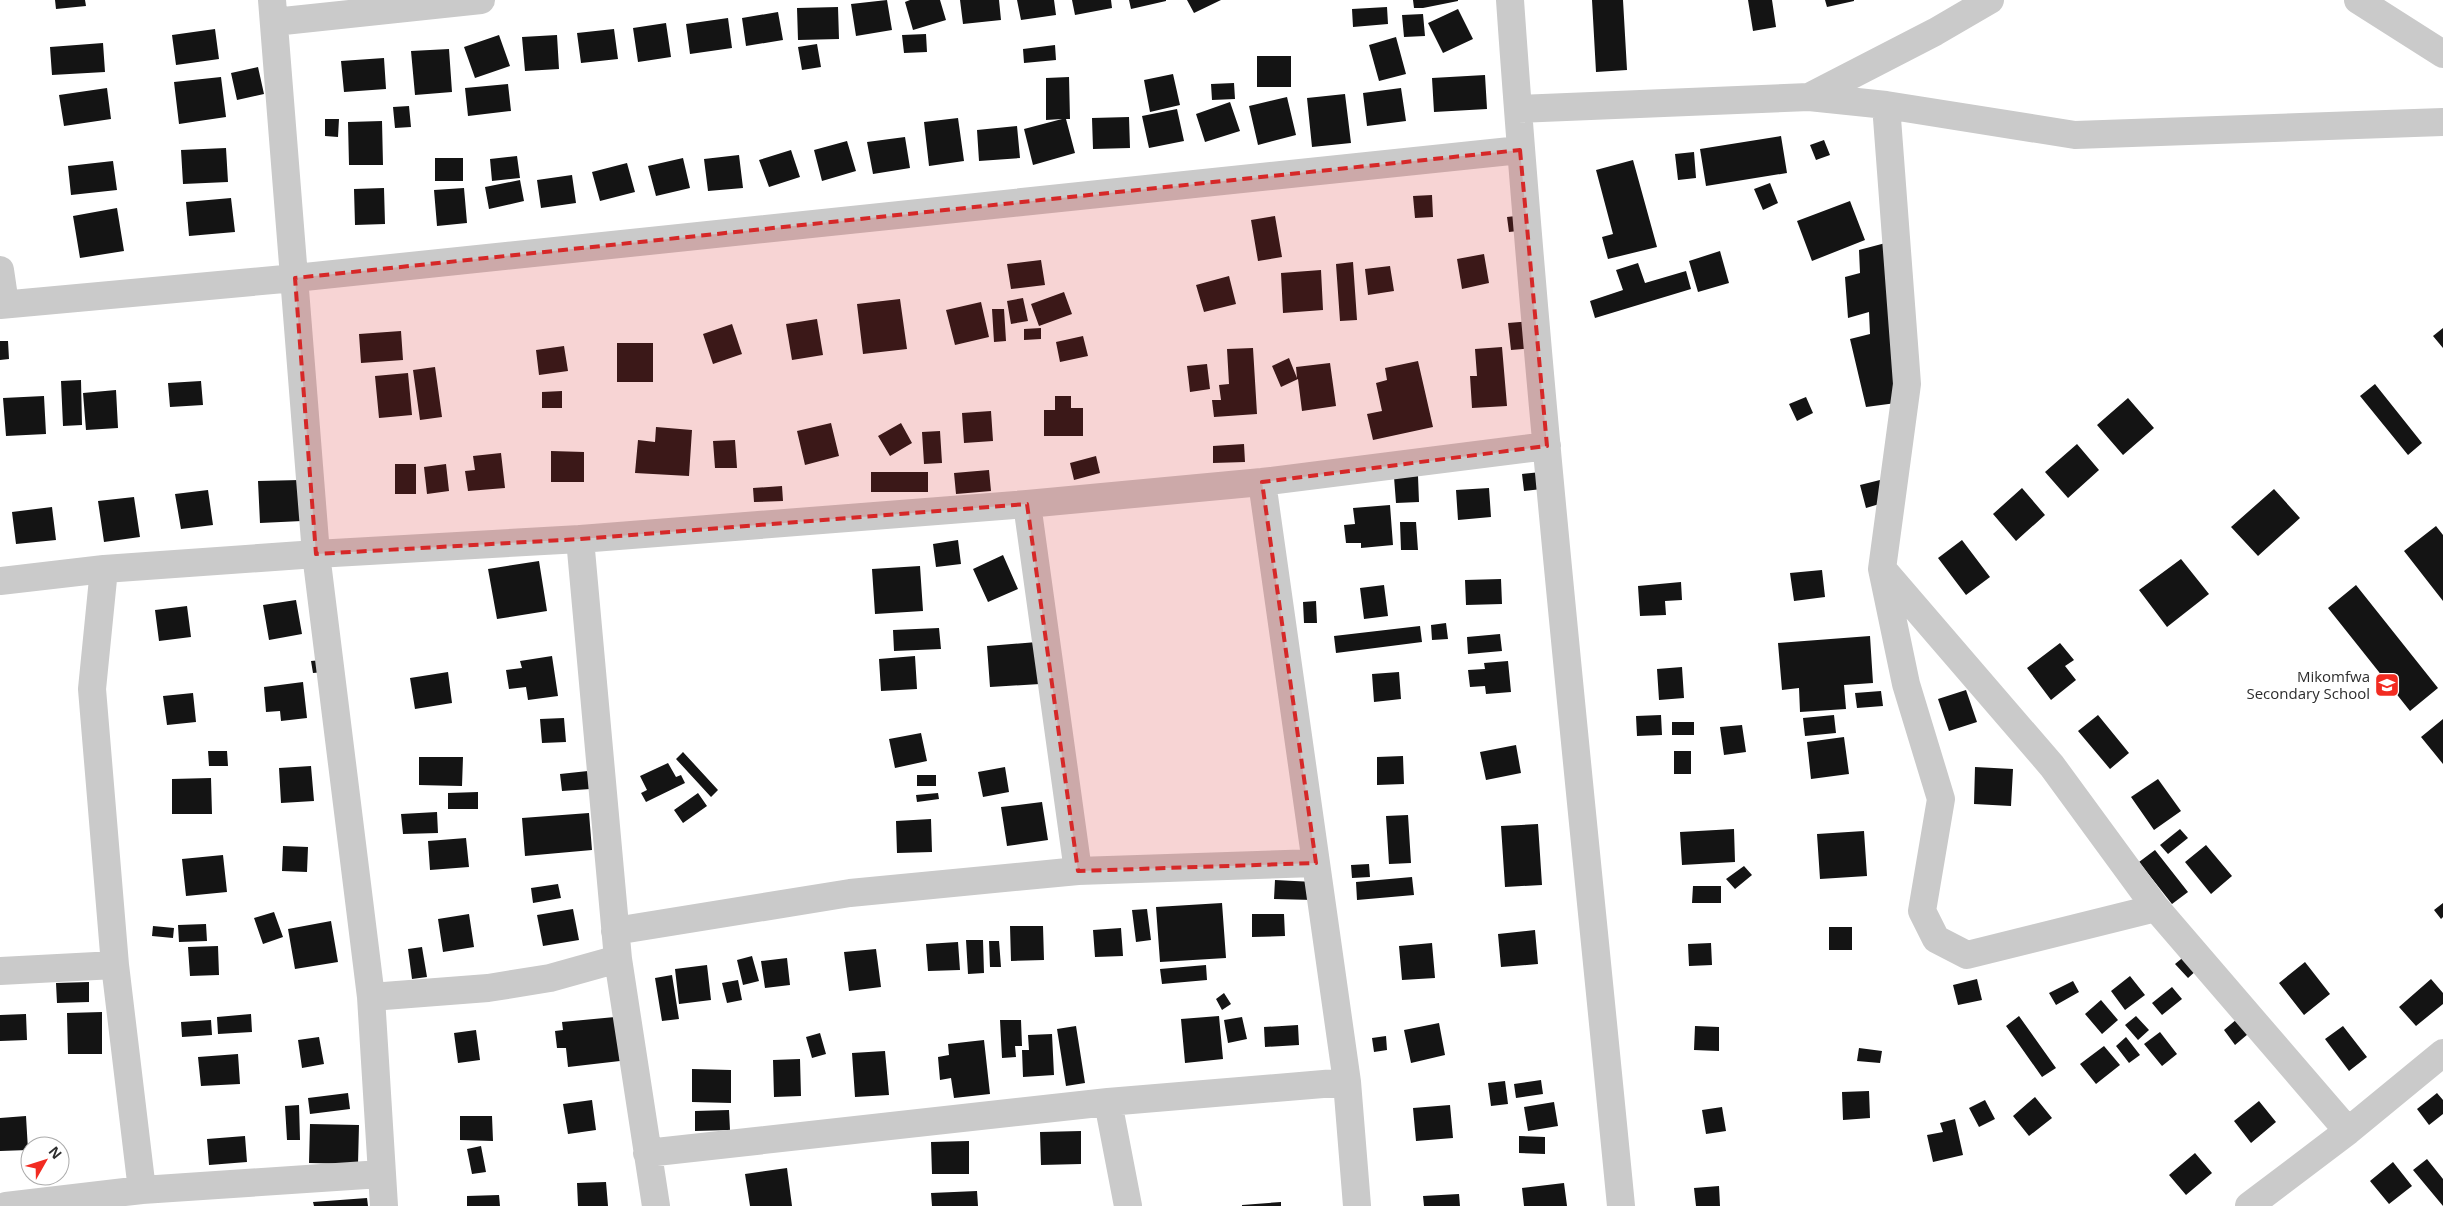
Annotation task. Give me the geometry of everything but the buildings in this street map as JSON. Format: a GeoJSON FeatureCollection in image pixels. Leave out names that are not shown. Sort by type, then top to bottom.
{"type":"FeatureCollection","features":[{"type":"Feature","properties":{"kind":"street"},"geometry":{"type":"LineString","coordinates":[[384,1206],[371,997],[316,554],[273,11],[481,0]]}},
{"type":"Feature","properties":{"kind":"street"},"geometry":{"type":"LineString","coordinates":[[1510,0],[1520,150],[1547,446],[1621,1206]]}},
{"type":"Feature","properties":{"kind":"street"},"geometry":{"type":"LineString","coordinates":[[1809,97],[1935,32],[1990,0]]}},
{"type":"Feature","properties":{"kind":"street"},"geometry":{"type":"LineString","coordinates":[[2358,0],[2443,54]]}},
{"type":"Feature","properties":{"kind":"street"},"geometry":{"type":"LineString","coordinates":[[1518,109],[1809,97],[1886,104],[2075,135],[2443,122]]}},
{"type":"Feature","properties":{"kind":"street"},"geometry":{"type":"LineString","coordinates":[[1886,104],[1907,384],[1882,569],[1906,684],[1941,799],[1922,911],[1936,939],[1966,955],[2156,908]]}},
{"type":"Feature","properties":{"kind":"street"},"geometry":{"type":"LineString","coordinates":[[0,270],[2,304],[295,278],[1520,150]]}},
{"type":"Feature","properties":{"kind":"street"},"geometry":{"type":"LineString","coordinates":[[0,581],[104,569],[316,554],[580,539],[1027,504],[1262,482],[1547,446]]}},
{"type":"Feature","properties":{"kind":"street"},"geometry":{"type":"LineString","coordinates":[[1262,482],[1347,1082],[1357,1206]]}},
{"type":"Feature","properties":{"kind":"street"},"geometry":{"type":"LineString","coordinates":[[1027,504],[1078,871]]}},
{"type":"Feature","properties":{"kind":"street"},"geometry":{"type":"LineString","coordinates":[[580,539],[618,959],[656,1206]]}},
{"type":"Feature","properties":{"kind":"street"},"geometry":{"type":"LineString","coordinates":[[104,569],[92,689],[115,964],[154,1195]]}},
{"type":"Feature","properties":{"kind":"street"},"geometry":{"type":"LineString","coordinates":[[1882,569],[2052,766],[2156,908],[2348,1131]]}},
{"type":"Feature","properties":{"kind":"street"},"geometry":{"type":"LineString","coordinates":[[616,931],[850,893],[1078,871],[1316,863]]}},
{"type":"Feature","properties":{"kind":"street"},"geometry":{"type":"LineString","coordinates":[[371,997],[488,988],[550,978],[618,959]]}},
{"type":"Feature","properties":{"kind":"street"},"geometry":{"type":"LineString","coordinates":[[0,971],[115,964]]}},
{"type":"Feature","properties":{"kind":"street"},"geometry":{"type":"LineString","coordinates":[[2249,1206],[2348,1131],[2443,1052]]}},
{"type":"Feature","properties":{"kind":"street"},"geometry":{"type":"LineString","coordinates":[[647,1154],[1108,1102],[1347,1082]]}},
{"type":"Feature","properties":{"kind":"street"},"geometry":{"type":"LineString","coordinates":[[1108,1102],[1128,1206]]}},
{"type":"Feature","properties":{"kind":"street"},"geometry":{"type":"LineString","coordinates":[[6,1206],[154,1195],[381,1174]]}},
{"type":"Feature","properties":{"kind":"highlighted area"},"geometry":{"type":"Polygon","coordinates":[[[1520,150],[1547,446],[1262,482],[1316,863],[1078,871],[1027,504],[580,539],[316,554],[295,278],[1520,150]]]}},
{"type":"Feature","properties":{"kind":"place","name":"Mikomfwa Secondary School"},"geometry":{"type":"Point","coordinates":[2387,685]}}]}
